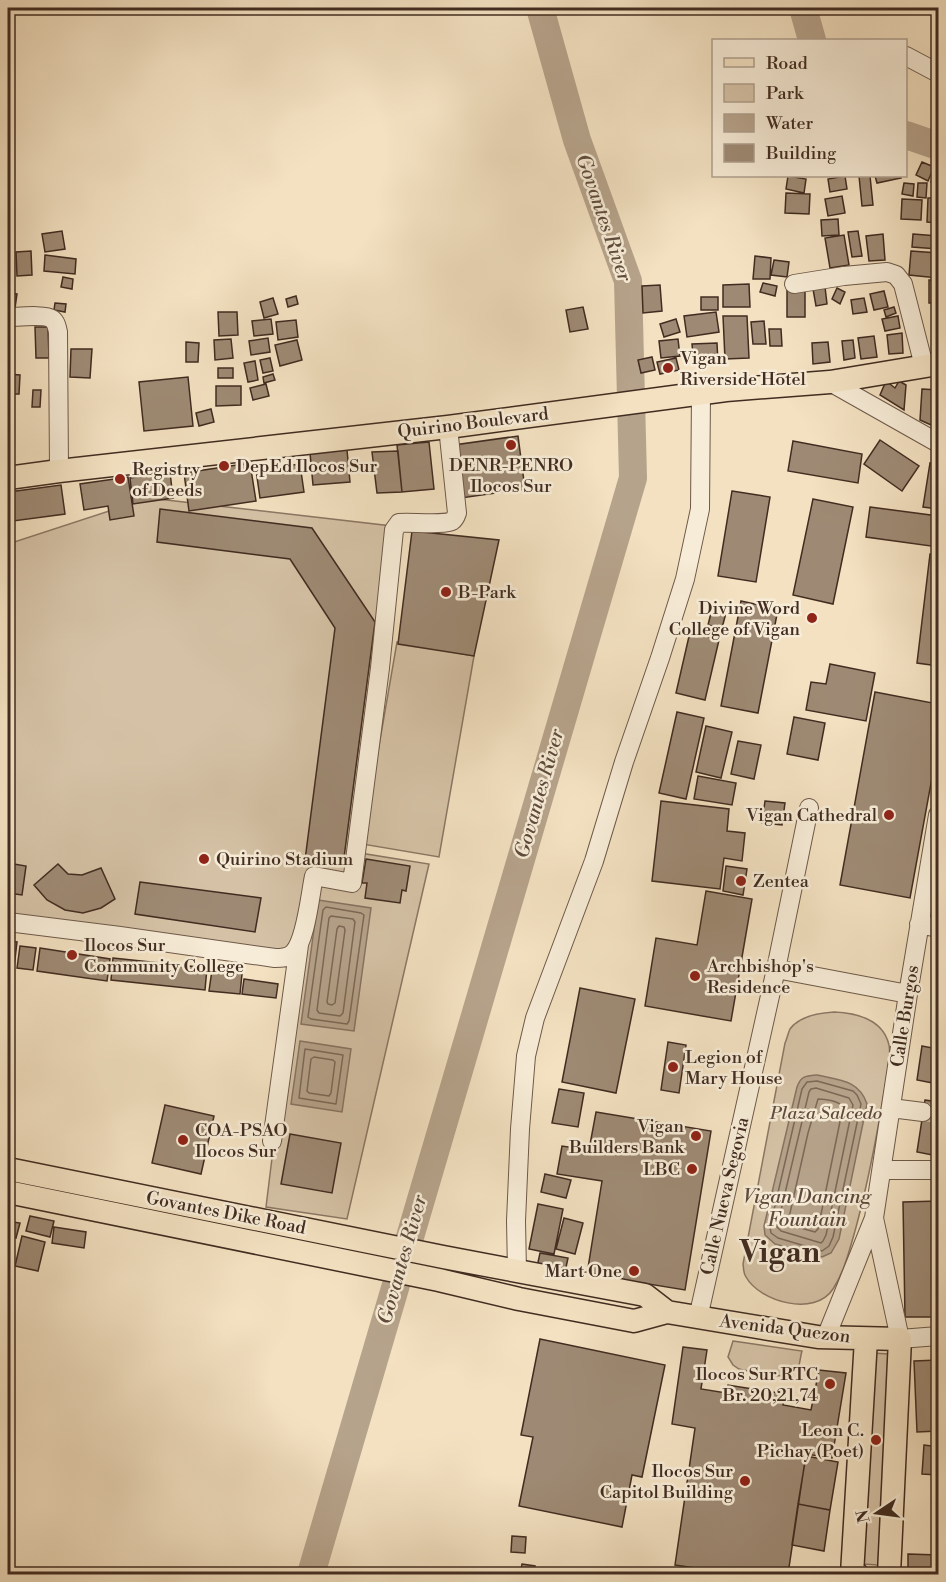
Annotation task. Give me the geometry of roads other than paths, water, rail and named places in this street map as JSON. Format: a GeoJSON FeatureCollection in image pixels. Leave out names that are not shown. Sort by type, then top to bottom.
{"type":"FeatureCollection","features":[{"type":"Feature","properties":{"kind":"main road","name":"Quirino Boulevard"},"geometry":{"type":"LineString","coordinates":[[8,478],[448,427],[726,390],[830,382],[931,365]]}},
{"type":"Feature","properties":{"kind":"main road","name":"Govantes Dike Road"},"geometry":{"type":"LineString","coordinates":[[8,1169],[102,1200],[347,1261],[445,1282]]}},
{"type":"Feature","properties":{"kind":"main road","name":"Govantes Dike Road"},"geometry":{"type":"LineString","coordinates":[[8,1192],[102,1200],[352,1239],[451,1259]]}},
{"type":"Feature","properties":{"kind":"main road"},"geometry":{"type":"LineString","coordinates":[[347,1261],[352,1239]]}},
{"type":"Feature","properties":{"kind":"main road","name":"Avenida Quezon"},"geometry":{"type":"LineString","coordinates":[[451,1259],[645,1295],[667,1312],[698,1318],[811,1336],[900,1340]]}},
{"type":"Feature","properties":{"kind":"main road"},"geometry":{"type":"LineString","coordinates":[[445,1282],[451,1259]]}},
{"type":"Feature","properties":{"kind":"main road","name":"Avenida Quezon"},"geometry":{"type":"LineString","coordinates":[[445,1282],[634,1322],[667,1312]]}},
{"type":"Feature","properties":{"kind":"main road"},"geometry":{"type":"LineString","coordinates":[[857,1575],[852,1574],[866,1339]]}},
{"type":"Feature","properties":{"kind":"main road","name":"Calle Burgos"},"geometry":{"type":"LineString","coordinates":[[889,1575],[900,1340]]}},
{"type":"Feature","properties":{"kind":"street"},"geometry":{"type":"LineString","coordinates":[[907,57],[939,73]]}},
{"type":"Feature","properties":{"kind":"street"},"geometry":{"type":"LineString","coordinates":[[794,284],[887,272],[896,275],[903,284],[931,365]]}},
{"type":"Feature","properties":{"kind":"street"},"geometry":{"type":"LineString","coordinates":[[8,317],[47,317],[51,318],[56,325],[58,332],[59,471]]}},
{"type":"Feature","properties":{"kind":"street"},"geometry":{"type":"LineString","coordinates":[[830,382],[939,443]]}},
{"type":"Feature","properties":{"kind":"street"},"geometry":{"type":"LineString","coordinates":[[518,1270],[517,1198],[526,1056],[535,1018],[594,861],[624,762],[686,579],[700,509],[701,394]]}},
{"type":"Feature","properties":{"kind":"street"},"geometry":{"type":"LineString","coordinates":[[8,922],[275,958],[288,956],[294,952],[302,938],[314,876],[352,883],[380,668],[394,530],[399,523],[445,523],[456,516],[448,427]]}},
{"type":"Feature","properties":{"kind":"street","name":"Calle Nueva Segovia"},"geometry":{"type":"LineString","coordinates":[[698,1318],[776,969],[809,808]]}},
{"type":"Feature","properties":{"kind":"street","name":"Calle Burgos"},"geometry":{"type":"LineString","coordinates":[[826,1337],[874,1218],[919,924],[939,815]]}},
{"type":"Feature","properties":{"kind":"street"},"geometry":{"type":"LineString","coordinates":[[919,924],[939,928]]}},
{"type":"Feature","properties":{"kind":"street"},"geometry":{"type":"LineString","coordinates":[[272,1141],[299,945]]}},
{"type":"Feature","properties":{"kind":"street"},"geometry":{"type":"LineString","coordinates":[[776,969],[908,994]]}},
{"type":"Feature","properties":{"kind":"street"},"geometry":{"type":"LineString","coordinates":[[891,1108],[923,1112]]}},
{"type":"Feature","properties":{"kind":"street"},"geometry":{"type":"LineString","coordinates":[[882,1170],[939,1170]]}},
{"type":"Feature","properties":{"kind":"street","name":"Calle Burgos"},"geometry":{"type":"LineString","coordinates":[[874,1218],[900,1340]]}},
{"type":"Feature","properties":{"kind":"street","name":"Avenida Quezon"},"geometry":{"type":"LineString","coordinates":[[900,1340],[939,1336]]}},
{"type":"Feature","properties":{"kind":"water"},"geometry":{"type":"Polygon","coordinates":[[[318,900],[371,908],[354,1031],[301,1024],[318,900]]]}},
{"type":"Feature","properties":{"kind":"water"},"geometry":{"type":"Polygon","coordinates":[[[300,1041],[351,1049],[342,1112],[291,1104],[300,1041]]]}},
{"type":"Feature","properties":{"kind":"water","name":"Vigan Dancing Fountain"},"geometry":{"type":"Polygon","coordinates":[[[817,1075],[847,1082],[859,1090],[867,1104],[839,1239],[831,1253],[822,1257],[775,1244],[765,1235],[764,1226],[797,1087],[804,1077],[817,1075]]]}},
{"type":"Feature","properties":{"kind":"waterway","name":"Govantes River"},"geometry":{"type":"LineString","coordinates":[[311,1574],[633,478],[628,281],[577,140],[540,8]]}},
{"type":"Feature","properties":{"kind":"waterway","name":"Govantes River"},"geometry":{"type":"LineString","coordinates":[[803,8],[812,39]]}},
{"type":"Feature","properties":{"kind":"waterway"},"geometry":{"type":"LineString","coordinates":[[907,135],[938,146]]}},
{"type":"Feature","properties":{"kind":"tunnel"},"geometry":{"type":"LineString","coordinates":[[923,1112],[938,1114]]}},
{"type":"Feature","properties":{"kind":"place","name":"Vigan Riverside Hotel"},"geometry":{"type":"Point","coordinates":[668,368]}},
{"type":"Feature","properties":{"kind":"place","name":"DENR-PENRO Ilocos Sur"},"geometry":{"type":"Point","coordinates":[511,445]}},
{"type":"Feature","properties":{"kind":"place","name":"DepEd Ilocos Sur"},"geometry":{"type":"Point","coordinates":[224,466]}},
{"type":"Feature","properties":{"kind":"place","name":"Registry of Deeds"},"geometry":{"type":"Point","coordinates":[120,479]}},
{"type":"Feature","properties":{"kind":"place","name":"B-Park"},"geometry":{"type":"Point","coordinates":[446,592]}},
{"type":"Feature","properties":{"kind":"place","name":"Divine Word College of Vigan"},"geometry":{"type":"Point","coordinates":[812,618]}},
{"type":"Feature","properties":{"kind":"place","name":"Vigan Cathedral"},"geometry":{"type":"Point","coordinates":[889,815]}},
{"type":"Feature","properties":{"kind":"place","name":"Quirino Stadium"},"geometry":{"type":"Point","coordinates":[204,859]}},
{"type":"Feature","properties":{"kind":"place","name":"Zentea"},"geometry":{"type":"Point","coordinates":[741,881]}},
{"type":"Feature","properties":{"kind":"place","name":"Ilocos Sur Community College"},"geometry":{"type":"Point","coordinates":[72,955]}},
{"type":"Feature","properties":{"kind":"place","name":"Archbishop's Residence"},"geometry":{"type":"Point","coordinates":[695,976]}},
{"type":"Feature","properties":{"kind":"place","name":"Legion of Mary House"},"geometry":{"type":"Point","coordinates":[673,1067]}},
{"type":"Feature","properties":{"kind":"place","name":"Vigan Builders Bank"},"geometry":{"type":"Point","coordinates":[696,1136]}},
{"type":"Feature","properties":{"kind":"place","name":"COA-PSAO Ilocos Sur"},"geometry":{"type":"Point","coordinates":[183,1140]}},
{"type":"Feature","properties":{"kind":"place","name":"LBC"},"geometry":{"type":"Point","coordinates":[692,1169]}},
{"type":"Feature","properties":{"kind":"place","name":"Mart One"},"geometry":{"type":"Point","coordinates":[634,1271]}},
{"type":"Feature","properties":{"kind":"place","name":"Ilocos Sur RTC Br. 20,21,74"},"geometry":{"type":"Point","coordinates":[830,1384]}},
{"type":"Feature","properties":{"kind":"place","name":"Leon C. Pichay (Poet)"},"geometry":{"type":"Point","coordinates":[876,1440]}},
{"type":"Feature","properties":{"kind":"place","name":"Ilocos Sur Capitol Building"},"geometry":{"type":"Point","coordinates":[745,1481]}},
{"type":"Feature","properties":{"kind":"district","name":"Vigan"},"geometry":{"type":"Point","coordinates":[780,1253]}},
{"type":"Feature","properties":{"kind":"park label","name":"Plaza Salcedo"},"geometry":{"type":"Point","coordinates":[826,1113]}}]}
